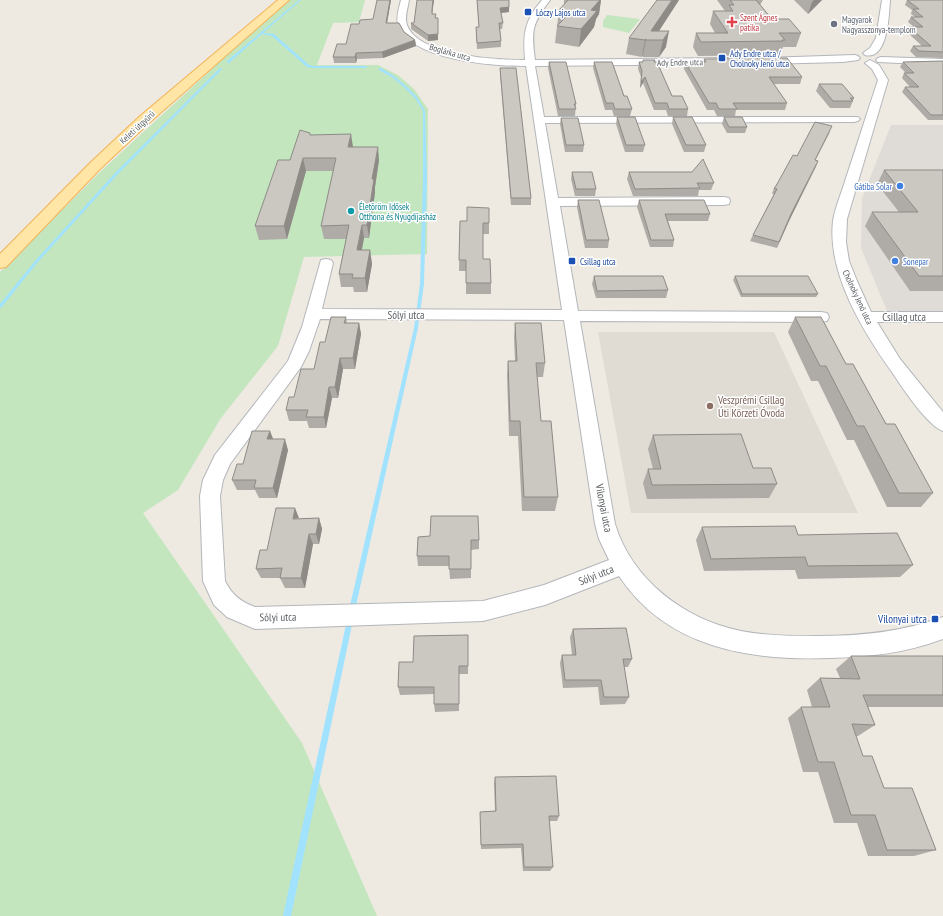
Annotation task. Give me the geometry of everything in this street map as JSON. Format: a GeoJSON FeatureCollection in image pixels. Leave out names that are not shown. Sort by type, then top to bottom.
{"type":"FeatureCollection","features":[{"type":"Feature","properties":{"kind":"main road","name":"Keleti útgyűrű"},"geometry":{"type":"LineString","coordinates":[[0,245],[129,118],[271,0]]}},
{"type":"Feature","properties":{"kind":"main road","name":"Keleti útgyűrű"},"geometry":{"type":"LineString","coordinates":[[0,263],[95,166],[138,125],[284,0]]}},
{"type":"Feature","properties":{"kind":"street","name":"Boglárka utca"},"geometry":{"type":"LineString","coordinates":[[405,0],[401,20],[404,28],[425,45],[442,52],[465,58],[530,63]]}},
{"type":"Feature","properties":{"kind":"street"},"geometry":{"type":"LineString","coordinates":[[546,0],[534,13],[528,29],[528,42],[530,63],[572,317],[821,317]]}},
{"type":"Feature","properties":{"kind":"street"},"geometry":{"type":"LineString","coordinates":[[873,59],[872,52],[879,44],[883,28],[886,0]]}},
{"type":"Feature","properties":{"kind":"street"},"geometry":{"type":"LineString","coordinates":[[757,61],[842,60],[855,58],[943,62]]}},
{"type":"Feature","properties":{"kind":"street","name":"Cholnoky Jenő utca"},"geometry":{"type":"LineString","coordinates":[[873,59],[883,80],[840,219],[839,237],[845,273],[865,317],[900,373],[943,424]]}},
{"type":"Feature","properties":{"kind":"street","name":"Ady Endre utca"},"geometry":{"type":"LineString","coordinates":[[530,63],[741,61]]}},
{"type":"Feature","properties":{"kind":"street"},"geometry":{"type":"LineString","coordinates":[[540,120],[854,119]]}},
{"type":"Feature","properties":{"kind":"street"},"geometry":{"type":"LineString","coordinates":[[554,202],[724,202]]}},
{"type":"Feature","properties":{"kind":"street","name":"Sólyi utca"},"geometry":{"type":"LineString","coordinates":[[326,263],[313,314],[301,351],[295,363],[222,460],[213,480],[210,496],[214,581],[222,598],[235,610],[255,618],[483,611],[545,595],[623,564]]}},
{"type":"Feature","properties":{"kind":"street","name":"Sólyi utca"},"geometry":{"type":"LineString","coordinates":[[313,314],[572,317]]}},
{"type":"Feature","properties":{"kind":"street","name":"Vilonyai utca"},"geometry":{"type":"LineString","coordinates":[[572,317],[605,524],[612,545],[623,564],[641,587],[666,611],[704,631],[750,644],[779,647],[854,646],[915,637],[943,628]]}},
{"type":"Feature","properties":{"kind":"street","name":"Csillag utca"},"geometry":{"type":"LineString","coordinates":[[865,317],[943,317]]}},
{"type":"Feature","properties":{"kind":"shaded area"},"geometry":{"type":"Polygon","coordinates":[[[891,125],[943,125],[943,316],[889,316],[861,248],[862,198],[891,125]]]}},
{"type":"Feature","properties":{"kind":"shaded area","name":"Veszprémi Csillag Úti Körzeti Óvoda"},"geometry":{"type":"Polygon","coordinates":[[[598,332],[774,332],[858,513],[631,513],[598,332]]]}},
{"type":"Feature","properties":{"kind":"green space"},"geometry":{"type":"Polygon","coordinates":[[[287,0],[365,0],[359,22],[333,23],[317,65],[378,65],[398,75],[414,89],[428,109],[427,254],[304,257],[278,346],[221,418],[178,490],[143,513],[302,743],[377,916],[0,916],[0,272],[99,173],[287,0]]]}},
{"type":"Feature","properties":{"kind":"green space"},"geometry":{"type":"Polygon","coordinates":[[[607,15],[640,19],[629,33],[603,27],[603,21],[607,15]]]}},
{"type":"Feature","properties":{"kind":"building"},"geometry":{"type":"Polygon","coordinates":[[[377,0],[390,0],[386,23],[399,23],[404,32],[415,40],[382,52],[356,53],[355,57],[333,57],[337,44],[346,44],[351,24],[359,24],[360,20],[373,19],[377,0]]]}},
{"type":"Feature","properties":{"kind":"building"},"geometry":{"type":"Polygon","coordinates":[[[417,0],[433,0],[432,14],[436,14],[435,18],[438,18],[438,34],[428,35],[411,23],[414,23],[417,0]]]}},
{"type":"Feature","properties":{"kind":"building"},"geometry":{"type":"Polygon","coordinates":[[[477,0],[509,0],[509,7],[500,8],[503,23],[499,23],[501,41],[477,43],[476,27],[479,27],[477,0]]]}},
{"type":"Feature","properties":{"kind":"building"},"geometry":{"type":"Polygon","coordinates":[[[568,0],[600,0],[591,10],[597,11],[581,29],[557,26],[571,12],[559,10],[568,0]]]}},
{"type":"Feature","properties":{"kind":"building"},"geometry":{"type":"Polygon","coordinates":[[[657,0],[672,0],[651,31],[669,31],[663,40],[629,38],[657,0]]]}},
{"type":"Feature","properties":{"kind":"building"},"geometry":{"type":"Polygon","coordinates":[[[730,0],[756,0],[772,19],[789,19],[801,33],[779,33],[785,40],[782,40],[783,41],[701,42],[696,33],[728,33],[713,11],[733,11],[729,5],[734,5],[730,0]]]}},
{"type":"Feature","properties":{"kind":"building"},"geometry":{"type":"Polygon","coordinates":[[[907,0],[943,0],[943,52],[919,51],[913,46],[931,46],[909,27],[923,27],[911,17],[923,17],[913,9],[919,9],[907,0]]]}},
{"type":"Feature","properties":{"kind":"building"},"geometry":{"type":"Polygon","coordinates":[[[787,58],[802,77],[769,77],[787,103],[733,103],[737,109],[719,109],[716,103],[709,103],[685,62],[706,62],[704,59],[787,58]]]}},
{"type":"Feature","properties":{"kind":"building"},"geometry":{"type":"Polygon","coordinates":[[[643,60],[655,60],[654,62],[657,62],[672,96],[682,96],[688,109],[669,109],[667,103],[655,103],[645,77],[641,82],[642,71],[639,62],[643,62],[643,60]]]}},
{"type":"Feature","properties":{"kind":"building"},"geometry":{"type":"Polygon","coordinates":[[[943,61],[943,115],[931,115],[905,87],[919,87],[904,73],[914,73],[903,62],[943,61]]]}},
{"type":"Feature","properties":{"kind":"building"},"geometry":{"type":"Polygon","coordinates":[[[549,62],[566,62],[576,109],[559,109],[549,62]]]}},
{"type":"Feature","properties":{"kind":"building"},"geometry":{"type":"Polygon","coordinates":[[[594,62],[612,62],[624,96],[627,96],[632,109],[615,109],[613,103],[606,103],[594,62]]]}},
{"type":"Feature","properties":{"kind":"building"},"geometry":{"type":"Polygon","coordinates":[[[500,68],[516,68],[531,198],[511,198],[500,68]]]}},
{"type":"Feature","properties":{"kind":"building"},"geometry":{"type":"Polygon","coordinates":[[[819,84],[842,84],[854,98],[850,98],[853,101],[833,101],[819,84]]]}},
{"type":"Feature","properties":{"kind":"building"},"geometry":{"type":"Polygon","coordinates":[[[617,117],[635,117],[645,145],[626,145],[617,117]]]}},
{"type":"Feature","properties":{"kind":"building"},"geometry":{"type":"Polygon","coordinates":[[[673,117],[692,117],[706,145],[686,145],[673,117]]]}},
{"type":"Feature","properties":{"kind":"building"},"geometry":{"type":"Polygon","coordinates":[[[724,117],[742,117],[747,127],[729,127],[724,117]]]}},
{"type":"Feature","properties":{"kind":"building"},"geometry":{"type":"Polygon","coordinates":[[[561,118],[578,118],[584,145],[566,145],[561,118]]]}},
{"type":"Feature","properties":{"kind":"building"},"geometry":{"type":"Polygon","coordinates":[[[815,122],[832,126],[815,160],[818,161],[791,214],[779,242],[753,235],[777,189],[774,188],[793,155],[797,156],[815,122]]]}},
{"type":"Feature","properties":{"kind":"building"},"geometry":{"type":"Polygon","coordinates":[[[300,130],[310,133],[310,135],[351,134],[348,147],[378,147],[372,179],[374,179],[367,225],[362,225],[357,250],[370,250],[365,278],[352,278],[353,274],[339,274],[349,225],[321,226],[336,158],[303,158],[284,226],[255,226],[278,160],[290,160],[300,130]]]}},
{"type":"Feature","properties":{"kind":"building"},"geometry":{"type":"Polygon","coordinates":[[[703,159],[714,183],[697,183],[700,188],[635,189],[629,172],[692,172],[703,159]]]}},
{"type":"Feature","properties":{"kind":"building"},"geometry":{"type":"Polygon","coordinates":[[[884,170],[943,170],[943,276],[919,276],[872,212],[918,212],[884,170]]]}},
{"type":"Feature","properties":{"kind":"building"},"geometry":{"type":"Polygon","coordinates":[[[572,172],[592,172],[596,189],[576,189],[572,172]]]}},
{"type":"Feature","properties":{"kind":"building"},"geometry":{"type":"Polygon","coordinates":[[[578,200],[599,200],[609,240],[586,240],[578,200]]]}},
{"type":"Feature","properties":{"kind":"building"},"geometry":{"type":"Polygon","coordinates":[[[639,200],[704,200],[710,214],[665,214],[674,240],[651,240],[639,200]]]}},
{"type":"Feature","properties":{"kind":"building"},"geometry":{"type":"Polygon","coordinates":[[[467,207],[489,208],[489,223],[483,223],[483,259],[490,259],[491,283],[466,283],[466,260],[459,260],[460,221],[467,221],[467,207]]]}},
{"type":"Feature","properties":{"kind":"building"},"geometry":{"type":"Polygon","coordinates":[[[594,276],[663,276],[668,290],[597,291],[594,276]]]}},
{"type":"Feature","properties":{"kind":"building"},"geometry":{"type":"Polygon","coordinates":[[[735,276],[808,276],[818,294],[742,294],[735,276]]]}},
{"type":"Feature","properties":{"kind":"building"},"geometry":{"type":"Polygon","coordinates":[[[331,317],[346,317],[344,323],[359,323],[353,358],[340,358],[335,387],[329,387],[324,417],[306,417],[308,410],[286,410],[289,397],[294,397],[301,369],[314,369],[320,342],[325,342],[331,317]]]}},
{"type":"Feature","properties":{"kind":"building"},"geometry":{"type":"Polygon","coordinates":[[[795,317],[821,317],[846,364],[853,364],[886,424],[895,424],[933,493],[899,493],[864,426],[857,426],[826,366],[820,366],[795,317]]]}},
{"type":"Feature","properties":{"kind":"building"},"geometry":{"type":"Polygon","coordinates":[[[515,323],[541,323],[545,363],[536,363],[541,421],[551,421],[558,497],[524,497],[520,421],[510,421],[508,361],[517,361],[515,323]]]}},
{"type":"Feature","properties":{"kind":"building"},"geometry":{"type":"Polygon","coordinates":[[[252,431],[270,431],[267,439],[285,439],[273,488],[254,488],[256,480],[232,480],[237,464],[243,464],[252,431]]]}},
{"type":"Feature","properties":{"kind":"building"},"geometry":{"type":"Polygon","coordinates":[[[741,434],[753,468],[771,468],[777,484],[652,485],[648,469],[661,469],[653,435],[741,434]]]}},
{"type":"Feature","properties":{"kind":"building"},"geometry":{"type":"Polygon","coordinates":[[[276,508],[295,508],[293,519],[319,518],[316,534],[309,534],[301,578],[280,578],[282,568],[256,569],[260,550],[267,550],[276,508]]]}},
{"type":"Feature","properties":{"kind":"building"},"geometry":{"type":"Polygon","coordinates":[[[431,516],[478,516],[479,540],[471,540],[471,569],[449,569],[449,556],[417,556],[418,537],[430,536],[431,516]]]}},
{"type":"Feature","properties":{"kind":"building"},"geometry":{"type":"Polygon","coordinates":[[[795,526],[798,535],[897,533],[913,565],[808,566],[805,557],[711,559],[702,527],[795,526]]]}},
{"type":"Feature","properties":{"kind":"building"},"geometry":{"type":"Polygon","coordinates":[[[626,628],[632,659],[623,659],[629,697],[604,697],[601,680],[565,680],[562,655],[576,655],[573,629],[626,628]]]}},
{"type":"Feature","properties":{"kind":"building"},"geometry":{"type":"Polygon","coordinates":[[[468,635],[468,666],[459,666],[459,704],[434,704],[434,687],[398,687],[399,662],[413,662],[414,636],[468,635]]]}},
{"type":"Feature","properties":{"kind":"building"},"geometry":{"type":"Polygon","coordinates":[[[851,656],[943,656],[943,695],[863,695],[875,725],[852,724],[863,756],[872,756],[884,788],[912,788],[936,850],[887,850],[875,815],[851,815],[834,762],[818,762],[801,707],[830,707],[820,678],[860,679],[851,656]]]}},
{"type":"Feature","properties":{"kind":"building"},"geometry":{"type":"Polygon","coordinates":[[[556,776],[559,816],[549,816],[553,867],[524,867],[523,844],[481,845],[480,812],[496,811],[495,777],[556,776]]]}},
{"type":"Feature","properties":{"kind":"waterway"},"geometry":{"type":"LineString","coordinates":[[262,33],[300,0]]}},
{"type":"Feature","properties":{"kind":"waterway"},"geometry":{"type":"LineString","coordinates":[[228,62],[262,33]]}},
{"type":"Feature","properties":{"kind":"waterway"},"geometry":{"type":"LineString","coordinates":[[262,33],[273,35],[308,66],[366,67]]}},
{"type":"Feature","properties":{"kind":"waterway"},"geometry":{"type":"LineString","coordinates":[[0,307],[36,262],[117,173],[221,69]]}},
{"type":"Feature","properties":{"kind":"waterway"},"geometry":{"type":"LineString","coordinates":[[352,610],[416,328],[422,284],[425,178],[424,111],[416,97],[405,86],[380,69]]}},
{"type":"Feature","properties":{"kind":"waterway"},"geometry":{"type":"LineString","coordinates":[[287,916],[350,620]]}},
{"type":"Feature","properties":{"kind":"place","name":"Lóczy Lajos utca"},"geometry":{"type":"Point","coordinates":[528,12]}},
{"type":"Feature","properties":{"kind":"place","name":"Szent Ágnes patika"},"geometry":{"type":"Point","coordinates":[732,22]}},
{"type":"Feature","properties":{"kind":"place","name":"Magyarok Nagyasszonya-templom"},"geometry":{"type":"Point","coordinates":[834,24]}},
{"type":"Feature","properties":{"kind":"place","name":"Ady Endre utca / Cholnoky Jenő utca"},"geometry":{"type":"Point","coordinates":[722,58]}},
{"type":"Feature","properties":{"kind":"place","name":"Gátiba Solar"},"geometry":{"type":"Point","coordinates":[900,186]}},
{"type":"Feature","properties":{"kind":"place","name":"Életöröm Idősek Otthona és Nyugdíjasház"},"geometry":{"type":"Point","coordinates":[351,211]}},
{"type":"Feature","properties":{"kind":"place","name":"Csillag utca"},"geometry":{"type":"Point","coordinates":[572,261]}},
{"type":"Feature","properties":{"kind":"place","name":"Sonepar"},"geometry":{"type":"Point","coordinates":[895,261]}},
{"type":"Feature","properties":{"kind":"place","name":"Veszprémi Csillag Úti Körzeti Óvoda"},"geometry":{"type":"Point","coordinates":[710,406]}},
{"type":"Feature","properties":{"kind":"place","name":"Vilonyai utca"},"geometry":{"type":"Point","coordinates":[935,619]}}]}
